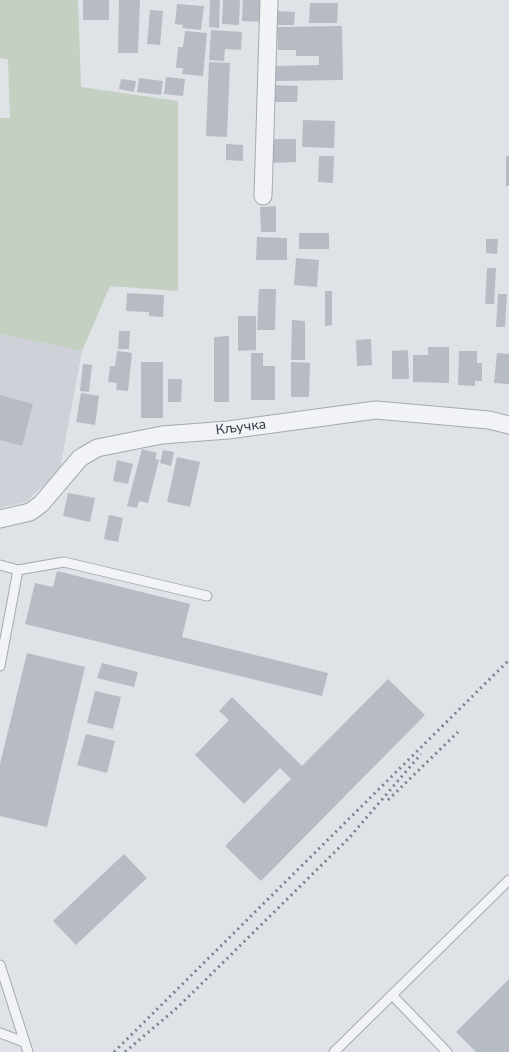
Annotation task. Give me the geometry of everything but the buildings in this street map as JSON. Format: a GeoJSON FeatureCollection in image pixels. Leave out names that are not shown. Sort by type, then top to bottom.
{"type":"FeatureCollection","features":[{"type":"Feature","properties":{"kind":"street"},"geometry":{"type":"LineString","coordinates":[[264,196],[269,0]]}},
{"type":"Feature","properties":{"kind":"street","name":"Кључка"},"geometry":{"type":"LineString","coordinates":[[0,519],[10,518],[30,512],[41,504],[80,458],[97,448],[162,435],[228,430],[376,410],[489,420],[509,425]]}},
{"type":"Feature","properties":{"kind":"lane"},"geometry":{"type":"LineString","coordinates":[[0,565],[18,570],[64,562],[207,596]]}},
{"type":"Feature","properties":{"kind":"lane"},"geometry":{"type":"LineString","coordinates":[[0,666],[18,570]]}},
{"type":"Feature","properties":{"kind":"lane"},"geometry":{"type":"LineString","coordinates":[[334,1052],[508,885]]}},
{"type":"Feature","properties":{"kind":"lane"},"geometry":{"type":"LineString","coordinates":[[0,965],[28,1052]]}},
{"type":"Feature","properties":{"kind":"lane"},"geometry":{"type":"LineString","coordinates":[[392,995],[447,1052]]}},
{"type":"Feature","properties":{"kind":"lane"},"geometry":{"type":"LineString","coordinates":[[0,1033],[24,1042]]}},
{"type":"Feature","properties":{"kind":"shaded area"},"geometry":{"type":"Polygon","coordinates":[[[0,334],[82,351],[60,469],[26,502],[0,508],[0,334]]]}},
{"type":"Feature","properties":{"kind":"green space"},"geometry":{"type":"Polygon","coordinates":[[[0,0],[78,0],[81,87],[178,101],[178,291],[110,286],[82,351],[0,334],[0,118],[10,118],[8,59],[0,58],[0,0]]]}},
{"type":"Feature","properties":{"kind":"railway"},"geometry":{"type":"LineString","coordinates":[[114,1052],[509,660]]}},
{"type":"Feature","properties":{"kind":"railway"},"geometry":{"type":"LineString","coordinates":[[388,800],[458,732]]}},
{"type":"Feature","properties":{"kind":"railway"},"geometry":{"type":"LineString","coordinates":[[125,1052],[178,1007],[349,838],[421,754]]}}]}
